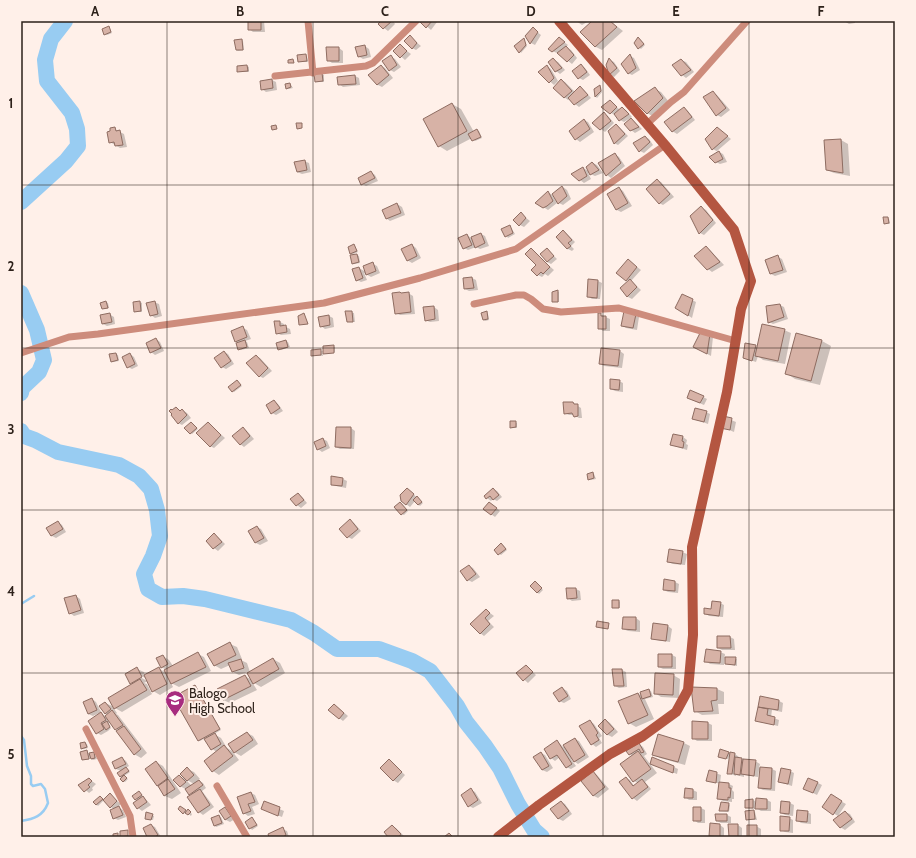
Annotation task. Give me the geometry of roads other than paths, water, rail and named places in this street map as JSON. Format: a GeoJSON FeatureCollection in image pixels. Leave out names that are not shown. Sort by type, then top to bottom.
{"type":"FeatureCollection","features":[{"type":"Feature","properties":{"kind":"main road"},"geometry":{"type":"LineString","coordinates":[[498,837],[539,805],[610,754],[643,736],[676,712],[688,690],[693,635],[692,547],[727,392],[741,309],[751,281],[734,230],[647,124],[559,21]]}},
{"type":"Feature","properties":{"kind":"street"},"geometry":{"type":"LineString","coordinates":[[308,21],[313,73]]}},
{"type":"Feature","properties":{"kind":"street"},"geometry":{"type":"LineString","coordinates":[[275,76],[359,68],[373,63],[416,21]]}},
{"type":"Feature","properties":{"kind":"street"},"geometry":{"type":"LineString","coordinates":[[647,124],[684,92],[747,21]]}},
{"type":"Feature","properties":{"kind":"street"},"geometry":{"type":"LineString","coordinates":[[22,353],[69,337],[324,303],[420,278],[516,249],[665,146]]}},
{"type":"Feature","properties":{"kind":"street"},"geometry":{"type":"LineString","coordinates":[[474,304],[516,295],[524,295],[543,309],[561,312],[619,308],[736,341]]}},
{"type":"Feature","properties":{"kind":"street"},"geometry":{"type":"LineString","coordinates":[[86,729],[130,816],[133,837]]}},
{"type":"Feature","properties":{"kind":"street"},"geometry":{"type":"LineString","coordinates":[[217,786],[247,837]]}},
{"type":"Feature","properties":{"kind":"waterway"},"geometry":{"type":"LineString","coordinates":[[21,202],[66,161],[78,146],[77,129],[72,113],[47,81],[45,60],[51,39],[65,21]]}},
{"type":"Feature","properties":{"kind":"waterway"},"geometry":{"type":"LineString","coordinates":[[21,293],[37,330],[44,360],[39,372],[22,388],[21,393]]}},
{"type":"Feature","properties":{"kind":"waterway"},"geometry":{"type":"LineString","coordinates":[[21,431],[24,436],[58,452],[119,465],[139,476],[151,489],[157,510],[160,536],[153,556],[144,574],[148,589],[162,597],[183,596],[205,599],[291,620],[314,633],[337,649],[379,649],[412,661],[430,671],[457,706],[466,722],[500,768],[518,804],[534,830],[542,837]]}},
{"type":"Feature","properties":{"kind":"waterway"},"geometry":{"type":"LineString","coordinates":[[21,604],[34,596]]}},
{"type":"Feature","properties":{"kind":"waterway"},"geometry":{"type":"LineString","coordinates":[[21,736],[24,740],[27,766],[31,776],[31,784],[33,786],[41,784],[45,789],[48,803],[41,814],[21,821]]}},
{"type":"Feature","properties":{"kind":"place","name":"Balogo High School"},"geometry":{"type":"Point","coordinates":[175,717]}}]}
